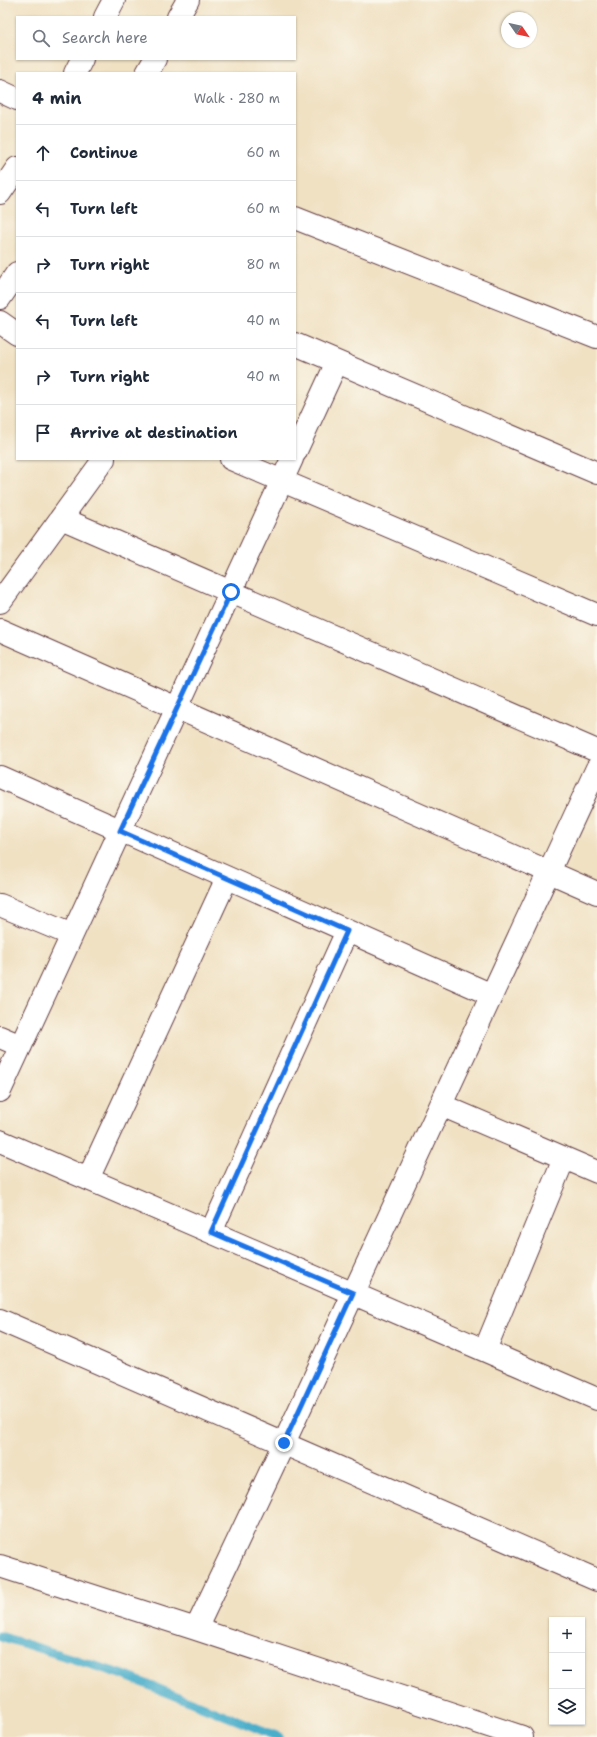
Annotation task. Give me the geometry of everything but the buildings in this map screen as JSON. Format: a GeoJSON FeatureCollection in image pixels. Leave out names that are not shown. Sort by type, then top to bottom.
{"type":"FeatureCollection","features":[{"type":"Feature","properties":{"kind":"street"},"geometry":{"type":"LineString","coordinates":[[106,16],[114,0]]}},
{"type":"Feature","properties":{"kind":"street"},"geometry":{"type":"LineString","coordinates":[[179,16],[188,0]]}},
{"type":"Feature","properties":{"kind":"street"},"geometry":{"type":"LineString","coordinates":[[76,72],[82,60]]}},
{"type":"Feature","properties":{"kind":"street"},"geometry":{"type":"LineString","coordinates":[[148,72],[154,60]]}},
{"type":"Feature","properties":{"kind":"street"},"geometry":{"type":"LineString","coordinates":[[0,91],[16,99]]}},
{"type":"Feature","properties":{"kind":"street"},"geometry":{"type":"LineString","coordinates":[[0,193],[16,169]]}},
{"type":"Feature","properties":{"kind":"street"},"geometry":{"type":"LineString","coordinates":[[296,218],[597,336]]}},
{"type":"Feature","properties":{"kind":"street"},"geometry":{"type":"LineString","coordinates":[[0,298],[16,275]]}},
{"type":"Feature","properties":{"kind":"street"},"geometry":{"type":"LineString","coordinates":[[0,322],[16,333]]}},
{"type":"Feature","properties":{"kind":"street"},"geometry":{"type":"LineString","coordinates":[[296,344],[597,472]]}},
{"type":"Feature","properties":{"kind":"street"},"geometry":{"type":"LineString","coordinates":[[296,451],[337,362]]}},
{"type":"Feature","properties":{"kind":"street"},"geometry":{"type":"LineString","coordinates":[[0,602],[103,460]]}},
{"type":"Feature","properties":{"kind":"street"},"geometry":{"type":"LineString","coordinates":[[233,460],[597,615]]}},
{"type":"Feature","properties":{"kind":"street"},"geometry":{"type":"LineString","coordinates":[[0,1091],[292,460]]}},
{"type":"Feature","properties":{"kind":"street"},"geometry":{"type":"LineString","coordinates":[[61,518],[597,751]]}},
{"type":"Feature","properties":{"kind":"street"},"geometry":{"type":"LineString","coordinates":[[0,630],[597,893]]}},
{"type":"Feature","properties":{"kind":"street"},"geometry":{"type":"LineString","coordinates":[[196,1629],[284,1443],[597,768]]}},
{"type":"Feature","properties":{"kind":"street"},"geometry":{"type":"LineString","coordinates":[[0,778],[492,995]]}},
{"type":"Feature","properties":{"kind":"street"},"geometry":{"type":"LineString","coordinates":[[88,1179],[227,878]]}},
{"type":"Feature","properties":{"kind":"street"},"geometry":{"type":"LineString","coordinates":[[0,905],[72,935]]}},
{"type":"Feature","properties":{"kind":"street"},"geometry":{"type":"LineString","coordinates":[[211,1232],[347,931]]}},
{"type":"Feature","properties":{"kind":"street"},"geometry":{"type":"LineString","coordinates":[[0,1037],[21,1046]]}},
{"type":"Feature","properties":{"kind":"street"},"geometry":{"type":"LineString","coordinates":[[441,1105],[597,1172]]}},
{"type":"Feature","properties":{"kind":"street"},"geometry":{"type":"LineString","coordinates":[[0,1141],[597,1399]]}},
{"type":"Feature","properties":{"kind":"street"},"geometry":{"type":"LineString","coordinates":[[485,1350],[564,1158]]}},
{"type":"Feature","properties":{"kind":"street"},"geometry":{"type":"LineString","coordinates":[[0,1320],[597,1580]]}},
{"type":"Feature","properties":{"kind":"street"},"geometry":{"type":"LineString","coordinates":[[0,1566],[522,1737]]}},
{"type":"Feature","properties":{"kind":"waterway"},"geometry":{"type":"LineString","coordinates":[[0,1636],[121,1674],[279,1737]]}},
{"type":"Feature","properties":{"kind":"route"},"geometry":{"type":"LineString","coordinates":[[231,592],[120,831],[347,931],[211,1232],[353,1293],[284,1443]]}}]}
